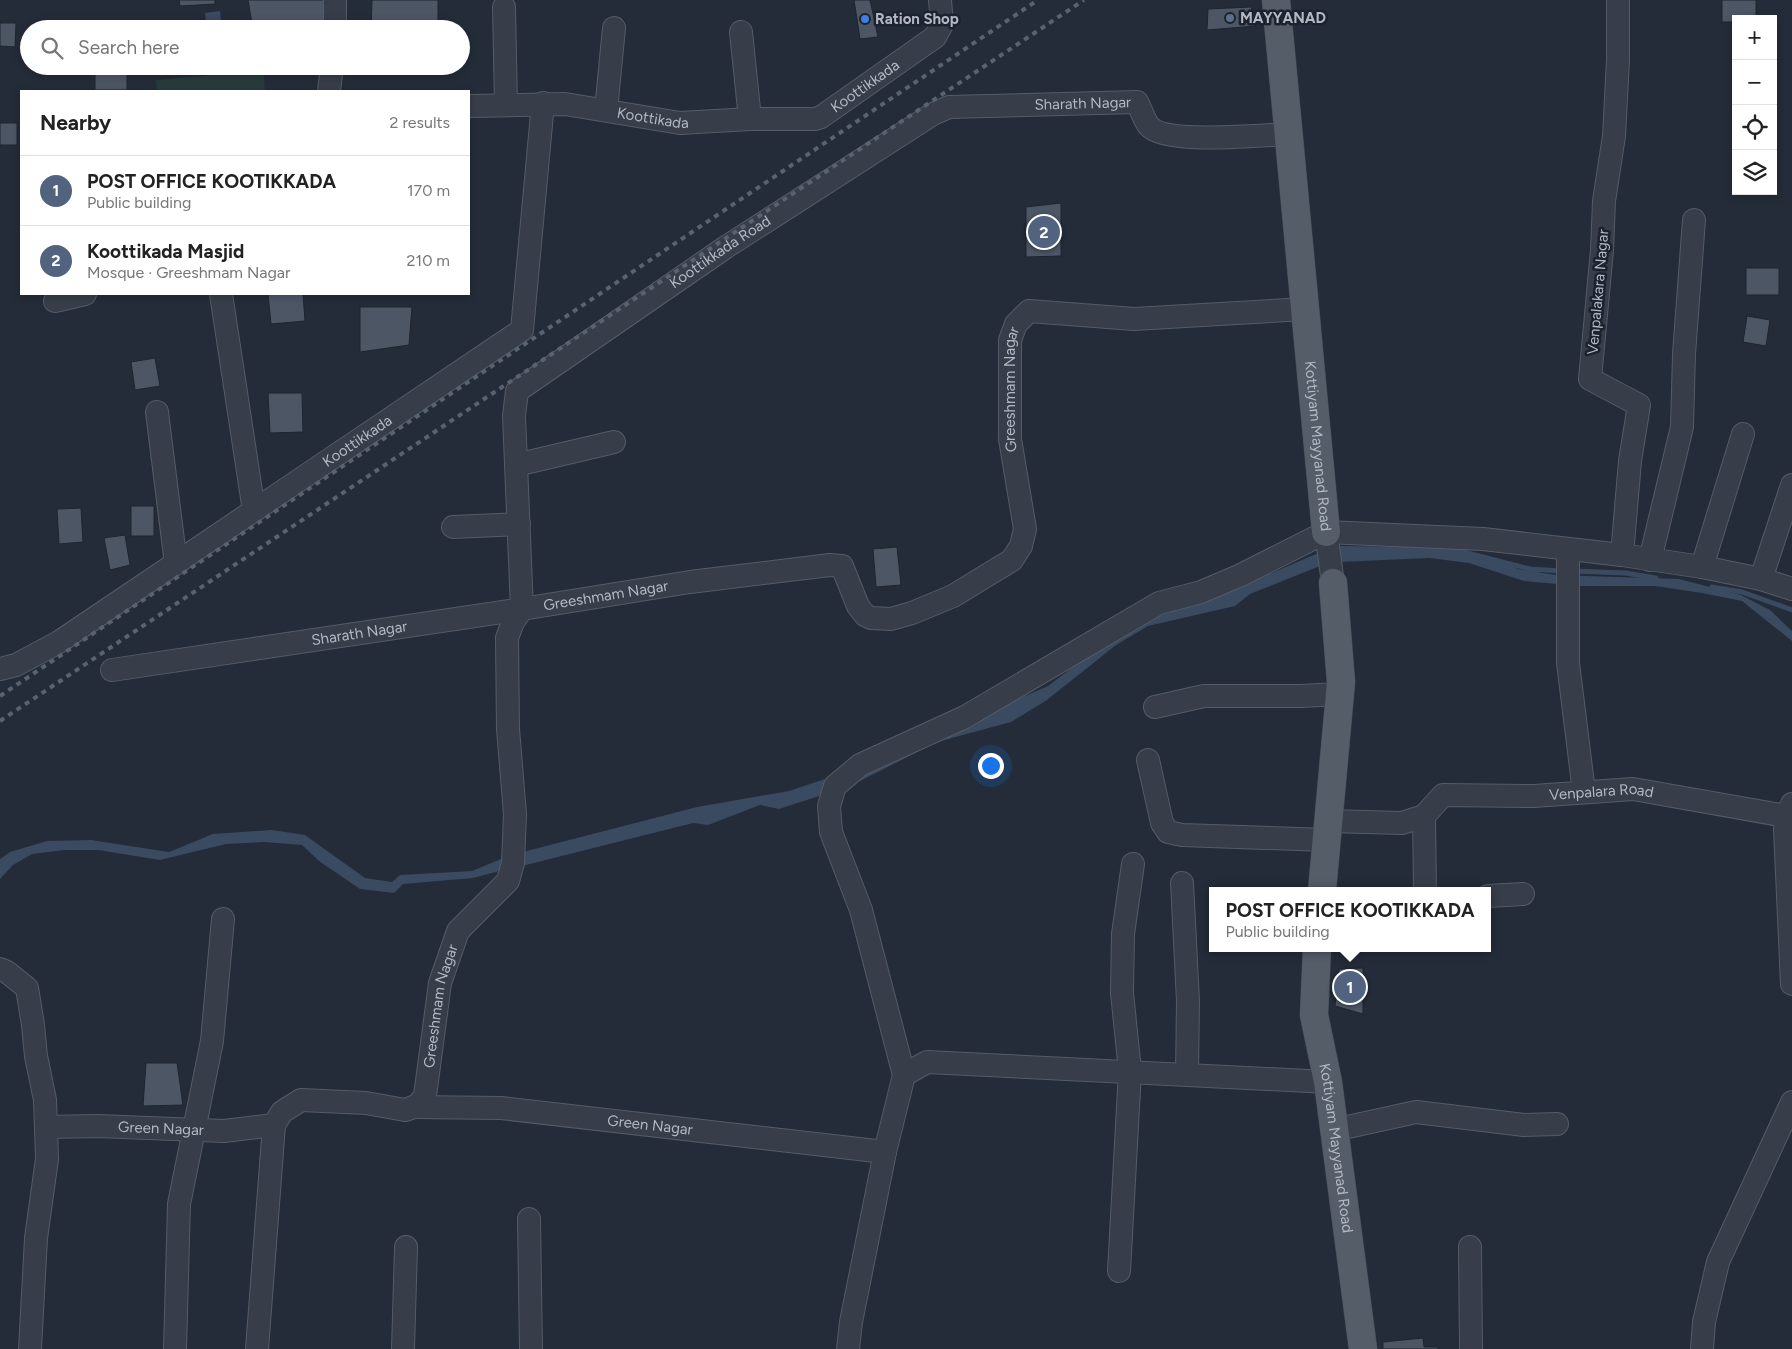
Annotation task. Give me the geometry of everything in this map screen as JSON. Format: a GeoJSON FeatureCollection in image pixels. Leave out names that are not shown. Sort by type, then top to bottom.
{"type":"FeatureCollection","features":[{"type":"Feature","properties":{"kind":"main road","name":"Kottiyam Mayyanad Road"},"geometry":{"type":"LineString","coordinates":[[1276,0],[1326,532]]}},
{"type":"Feature","properties":{"kind":"main road","name":"Kottiyam Mayyanad Road"},"geometry":{"type":"LineString","coordinates":[[1322,887],[1341,682],[1333,583]]}},
{"type":"Feature","properties":{"kind":"main road","name":"Kottiyam Mayyanad Road"},"geometry":{"type":"LineString","coordinates":[[1317,952],[1314,1015],[1328,1082],[1363,1349]]}},
{"type":"Feature","properties":{"kind":"street"},"geometry":{"type":"LineString","coordinates":[[334,0],[335,20]]}},
{"type":"Feature","properties":{"kind":"street","name":"Koottikkada"},"geometry":{"type":"LineString","coordinates":[[750,119],[815,119],[821,117],[935,37],[942,24],[940,0]]}},
{"type":"Feature","properties":{"kind":"street","name":"Venpalakara Nagar"},"geometry":{"type":"LineString","coordinates":[[1618,0],[1614,136],[1604,200],[1602,250],[1590,379],[1639,405],[1630,461],[1622,554]]}},
{"type":"Feature","properties":{"kind":"street"},"geometry":{"type":"LineString","coordinates":[[504,7],[506,105]]}},
{"type":"Feature","properties":{"kind":"street"},"geometry":{"type":"LineString","coordinates":[[606,110],[614,28]]}},
{"type":"Feature","properties":{"kind":"street"},"geometry":{"type":"LineString","coordinates":[[741,32],[750,119]]}},
{"type":"Feature","properties":{"kind":"street"},"geometry":{"type":"LineString","coordinates":[[329,90],[331,75]]}},
{"type":"Feature","properties":{"kind":"street","name":"Sharath Nagar"},"geometry":{"type":"LineString","coordinates":[[949,106],[1137,102],[1150,127],[1162,134],[1180,138],[1289,134]]}},
{"type":"Feature","properties":{"kind":"street","name":"Koottikkada"},"geometry":{"type":"LineString","coordinates":[[0,669],[16,665],[59,642],[522,330],[543,103]]}},
{"type":"Feature","properties":{"kind":"street","name":"Koottikada"},"geometry":{"type":"LineString","coordinates":[[470,106],[543,103],[606,110],[680,123],[750,119]]}},
{"type":"Feature","properties":{"kind":"street","name":"Koottikkada Road"},"geometry":{"type":"LineString","coordinates":[[516,464],[514,416],[517,391],[726,247],[933,114],[949,106]]}},
{"type":"Feature","properties":{"kind":"street"},"geometry":{"type":"LineString","coordinates":[[1650,560],[1682,427],[1684,354],[1694,220]]}},
{"type":"Feature","properties":{"kind":"street"},"geometry":{"type":"LineString","coordinates":[[55,301],[81,295]]}},
{"type":"Feature","properties":{"kind":"street"},"geometry":{"type":"LineString","coordinates":[[221,295],[254,511]]}},
{"type":"Feature","properties":{"kind":"street","name":"Greeshmam Nagar"},"geometry":{"type":"LineString","coordinates":[[413,1107],[417,1106],[424,1096],[440,983],[458,931],[508,882],[513,863],[515,814],[508,729],[508,638],[513,622],[522,609],[690,582],[830,565],[842,566],[858,606],[865,615],[871,618],[892,619],[912,613],[963,590],[1004,565],[1012,560],[1021,546],[1025,529],[1010,439],[1010,340],[1016,324],[1029,311],[1134,319],[1306,309]]}},
{"type":"Feature","properties":{"kind":"street"},"geometry":{"type":"LineString","coordinates":[[157,412],[176,564]]}},
{"type":"Feature","properties":{"kind":"street"},"geometry":{"type":"LineString","coordinates":[[1702,567],[1743,434]]}},
{"type":"Feature","properties":{"kind":"street"},"geometry":{"type":"LineString","coordinates":[[522,609],[516,464],[614,442]]}},
{"type":"Feature","properties":{"kind":"street"},"geometry":{"type":"LineString","coordinates":[[1761,579],[1792,485]]}},
{"type":"Feature","properties":{"kind":"street"},"geometry":{"type":"LineString","coordinates":[[453,526],[519,524]]}},
{"type":"Feature","properties":{"kind":"street"},"geometry":{"type":"LineString","coordinates":[[848,1349],[850,1322],[885,1152],[904,1075],[861,910],[831,832],[828,806],[836,786],[860,765],[966,717],[1160,603],[1202,592],[1241,575],[1326,532],[1482,539],[1568,554],[1622,554],[1761,579],[1792,589]]}},
{"type":"Feature","properties":{"kind":"street","name":"Kottiyam Mayyanad Road"},"geometry":{"type":"LineString","coordinates":[[1326,532],[1333,583]]}},
{"type":"Feature","properties":{"kind":"street"},"geometry":{"type":"LineString","coordinates":[[1568,554],[1568,663],[1584,792]]}},
{"type":"Feature","properties":{"kind":"street","name":"Sharath Nagar"},"geometry":{"type":"LineString","coordinates":[[112,670],[522,609]]}},
{"type":"Feature","properties":{"kind":"street"},"geometry":{"type":"LineString","coordinates":[[1156,707],[1204,696],[1340,694]]}},
{"type":"Feature","properties":{"kind":"street"},"geometry":{"type":"LineString","coordinates":[[1148,760],[1162,823],[1168,832],[1182,835],[1327,831],[1402,823],[1424,816],[1425,887]]}},
{"type":"Feature","properties":{"kind":"street","name":"Venpalara Road"},"geometry":{"type":"LineString","coordinates":[[1424,816],[1443,795],[1534,796],[1633,789],[1789,810]]}},
{"type":"Feature","properties":{"kind":"street"},"geometry":{"type":"LineString","coordinates":[[1789,810],[1792,984]]}},
{"type":"Feature","properties":{"kind":"street"},"geometry":{"type":"LineString","coordinates":[[1119,1272],[1130,1071],[1122,993],[1123,934],[1133,864]]}},
{"type":"Feature","properties":{"kind":"street"},"geometry":{"type":"LineString","coordinates":[[1182,883],[1188,1001],[1187,1074]]}},
{"type":"Feature","properties":{"kind":"street"},"geometry":{"type":"LineString","coordinates":[[1491,896],[1523,894]]}},
{"type":"Feature","properties":{"kind":"street"},"geometry":{"type":"LineString","coordinates":[[175,1349],[179,1204],[212,1041],[223,919]]}},
{"type":"Feature","properties":{"kind":"street"},"geometry":{"type":"LineString","coordinates":[[0,969],[8,972],[27,988],[34,1025],[36,1056],[45,1100],[47,1159],[36,1238],[30,1349]]}},
{"type":"Feature","properties":{"kind":"street"},"geometry":{"type":"LineString","coordinates":[[904,1075],[927,1062],[1328,1082]]}},
{"type":"Feature","properties":{"kind":"street"},"geometry":{"type":"LineString","coordinates":[[258,1349],[274,1125],[282,1112],[301,1100],[366,1102],[405,1110],[413,1107]]}},
{"type":"Feature","properties":{"kind":"street"},"geometry":{"type":"LineString","coordinates":[[1702,1349],[1704,1322],[1718,1262],[1792,1102]]}},
{"type":"Feature","properties":{"kind":"street","name":"Green Nagar"},"geometry":{"type":"LineString","coordinates":[[413,1107],[502,1108],[885,1152]]}},
{"type":"Feature","properties":{"kind":"street"},"geometry":{"type":"LineString","coordinates":[[1334,1130],[1416,1112],[1524,1125],[1557,1124]]}},
{"type":"Feature","properties":{"kind":"street","name":"Green Nagar"},"geometry":{"type":"LineString","coordinates":[[46,1127],[224,1131],[274,1125]]}},
{"type":"Feature","properties":{"kind":"street"},"geometry":{"type":"LineString","coordinates":[[529,1218],[531,1349]]}},
{"type":"Feature","properties":{"kind":"street"},"geometry":{"type":"LineString","coordinates":[[403,1349],[406,1247]]}},
{"type":"Feature","properties":{"kind":"street"},"geometry":{"type":"LineString","coordinates":[[1470,1247],[1471,1349]]}},
{"type":"Feature","properties":{"kind":"shaded area"},"geometry":{"type":"Polygon","coordinates":[[[213,75],[264,75],[265,90],[157,90],[156,80],[213,75]]]}},
{"type":"Feature","properties":{"kind":"water"},"geometry":{"type":"Polygon","coordinates":[[[220,11],[221,20],[206,20],[205,13],[220,11]]]}},
{"type":"Feature","properties":{"kind":"water"},"geometry":{"type":"Polygon","coordinates":[[[1337,546],[1447,547],[1501,561],[1518,569],[1556,575],[1679,579],[1741,595],[1770,610],[1792,631],[1792,641],[1742,601],[1655,586],[1580,586],[1524,581],[1469,563],[1429,558],[1340,562],[1337,546]]]}},
{"type":"Feature","properties":{"kind":"water"},"geometry":{"type":"Polygon","coordinates":[[[1323,551],[1325,564],[1250,594],[1235,606],[1148,626],[1116,645],[1047,700],[1011,722],[937,742],[850,786],[779,809],[760,805],[708,825],[693,823],[518,867],[519,853],[697,807],[789,791],[870,764],[1048,686],[1129,625],[1220,595],[1323,551]]]}},
{"type":"Feature","properties":{"kind":"water"},"geometry":{"type":"Polygon","coordinates":[[[272,830],[305,835],[365,878],[392,882],[400,875],[472,871],[508,856],[507,869],[473,878],[403,884],[394,893],[360,889],[319,861],[302,845],[264,842],[226,844],[160,860],[98,850],[65,850],[32,854],[13,865],[0,879],[0,859],[10,852],[47,841],[91,840],[169,852],[213,834],[272,830]]]}},
{"type":"Feature","properties":{"kind":"building"},"geometry":{"type":"Polygon","coordinates":[[[179,0],[215,0],[215,4],[180,6],[179,0]]]}},
{"type":"Feature","properties":{"kind":"building"},"geometry":{"type":"Polygon","coordinates":[[[248,0],[330,0],[329,20],[251,20],[248,0]]]}},
{"type":"Feature","properties":{"kind":"building"},"geometry":{"type":"Polygon","coordinates":[[[372,0],[438,0],[438,20],[371,20],[372,0]]]}},
{"type":"Feature","properties":{"kind":"building","name":"Ration Shop"},"geometry":{"type":"Polygon","coordinates":[[[854,0],[870,0],[878,37],[860,39],[854,0]]]}},
{"type":"Feature","properties":{"kind":"building"},"geometry":{"type":"Polygon","coordinates":[[[1722,0],[1756,0],[1756,15],[1732,15],[1732,22],[1722,22],[1722,0]]]}},
{"type":"Feature","properties":{"kind":"building","name":"MAYYANAD"},"geometry":{"type":"Polygon","coordinates":[[[1251,7],[1256,26],[1207,30],[1208,9],[1251,7]]]}},
{"type":"Feature","properties":{"kind":"building"},"geometry":{"type":"Polygon","coordinates":[[[0,23],[16,23],[15,47],[0,46],[0,23]]]}},
{"type":"Feature","properties":{"kind":"building"},"geometry":{"type":"Polygon","coordinates":[[[95,75],[127,75],[127,90],[95,90],[95,75]]]}},
{"type":"Feature","properties":{"kind":"building"},"geometry":{"type":"Polygon","coordinates":[[[0,123],[17,123],[17,145],[0,145],[0,123]]]}},
{"type":"Feature","properties":{"kind":"building"},"geometry":{"type":"Polygon","coordinates":[[[1061,203],[1061,256],[1026,257],[1026,207],[1061,203]]]}},
{"type":"Feature","properties":{"kind":"building"},"geometry":{"type":"Polygon","coordinates":[[[1746,268],[1779,268],[1779,295],[1746,295],[1746,268]]]}},
{"type":"Feature","properties":{"kind":"building"},"geometry":{"type":"Polygon","coordinates":[[[268,295],[303,295],[305,321],[271,324],[268,295]]]}},
{"type":"Feature","properties":{"kind":"building"},"geometry":{"type":"Polygon","coordinates":[[[360,307],[412,307],[409,345],[360,352],[360,307]]]}},
{"type":"Feature","properties":{"kind":"building"},"geometry":{"type":"Polygon","coordinates":[[[1747,316],[1770,320],[1766,346],[1743,342],[1747,316]]]}},
{"type":"Feature","properties":{"kind":"building"},"geometry":{"type":"Polygon","coordinates":[[[155,358],[160,386],[135,390],[131,362],[155,358]]]}},
{"type":"Feature","properties":{"kind":"building"},"geometry":{"type":"Polygon","coordinates":[[[268,393],[302,393],[303,432],[270,433],[268,393]]]}},
{"type":"Feature","properties":{"kind":"building"},"geometry":{"type":"Polygon","coordinates":[[[131,506],[154,506],[154,536],[131,536],[131,506]]]}},
{"type":"Feature","properties":{"kind":"building"},"geometry":{"type":"Polygon","coordinates":[[[81,508],[83,542],[59,544],[57,509],[81,508]]]}},
{"type":"Feature","properties":{"kind":"building"},"geometry":{"type":"Polygon","coordinates":[[[125,535],[130,565],[110,570],[104,538],[125,535]]]}},
{"type":"Feature","properties":{"kind":"building"},"geometry":{"type":"Polygon","coordinates":[[[897,547],[901,585],[876,587],[873,549],[897,547]]]}},
{"type":"Feature","properties":{"kind":"building"},"geometry":{"type":"Polygon","coordinates":[[[1363,968],[1363,1014],[1335,1006],[1339,969],[1363,968]]]}},
{"type":"Feature","properties":{"kind":"building"},"geometry":{"type":"Polygon","coordinates":[[[146,1063],[177,1063],[183,1105],[143,1106],[146,1063]]]}},
{"type":"Feature","properties":{"kind":"building"},"geometry":{"type":"Polygon","coordinates":[[[1423,1338],[1424,1347],[1438,1347],[1438,1349],[1383,1349],[1383,1342],[1423,1338]]]}},
{"type":"Feature","properties":{"kind":"waterway"},"geometry":{"type":"LineString","coordinates":[[1448,548],[1530,569],[1562,571]]}},
{"type":"Feature","properties":{"kind":"waterway"},"geometry":{"type":"LineString","coordinates":[[1573,571],[1625,573],[1656,578]]}},
{"type":"Feature","properties":{"kind":"waterway"},"geometry":{"type":"LineString","coordinates":[[1712,587],[1742,592],[1792,610]]}},
{"type":"Feature","properties":{"kind":"railway"},"geometry":{"type":"LineString","coordinates":[[0,696],[1038,0]]}},
{"type":"Feature","properties":{"kind":"railway"},"geometry":{"type":"LineString","coordinates":[[0,721],[1084,0]]}},
{"type":"Feature","properties":{"kind":"place","name":"MAYYANAD"},"geometry":{"type":"Point","coordinates":[1230,18]}},
{"type":"Feature","properties":{"kind":"place","name":"Ration Shop"},"geometry":{"type":"Point","coordinates":[865,19]}},
{"type":"Feature","properties":{"kind":"place","name":"Koottikada Masjid"},"geometry":{"type":"Point","coordinates":[1044,232]}},
{"type":"Feature","properties":{"kind":"place","name":"POST OFFICE KOOTIKKADA"},"geometry":{"type":"Point","coordinates":[1350,987]}}]}
